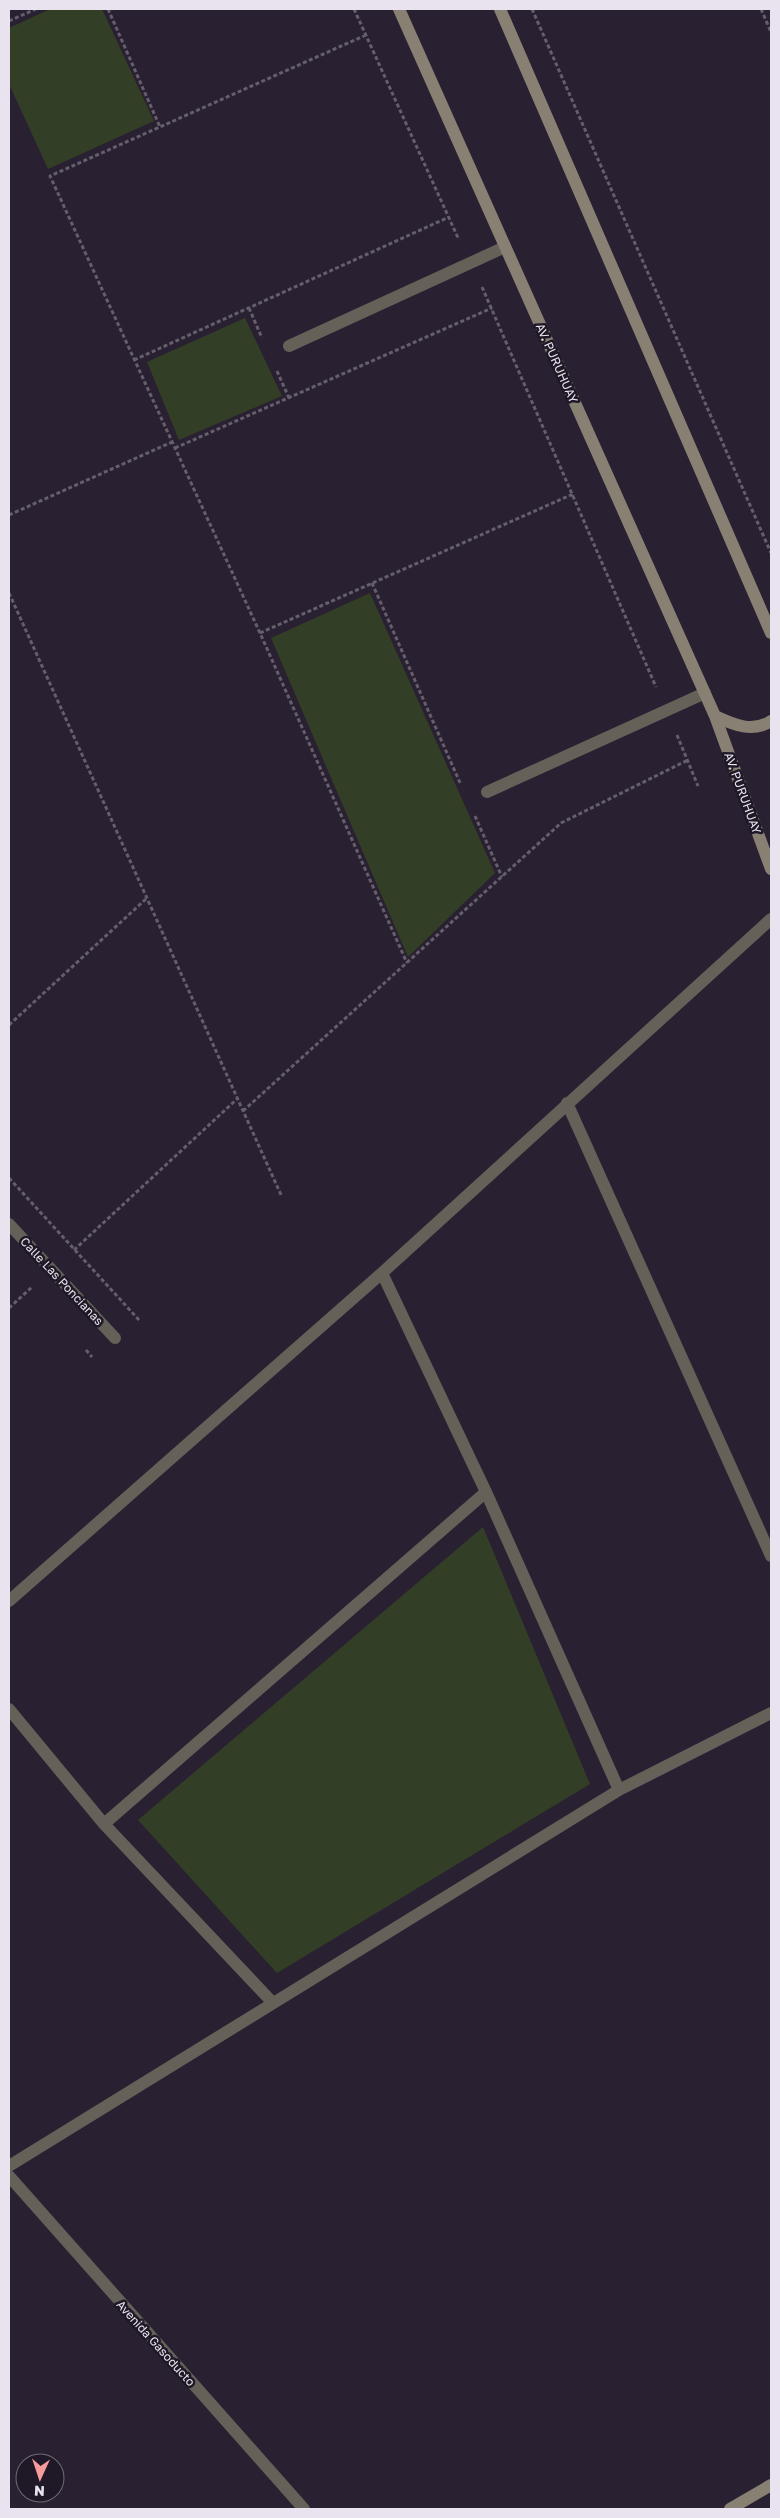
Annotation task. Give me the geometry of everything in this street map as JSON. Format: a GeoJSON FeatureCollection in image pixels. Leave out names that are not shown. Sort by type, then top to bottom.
{"type":"FeatureCollection","features":[{"type":"Feature","properties":{"kind":"main road","name":"AV. PURUHUAY"},"geometry":{"type":"LineString","coordinates":[[399,9],[715,716],[771,869]]}},
{"type":"Feature","properties":{"kind":"main road"},"geometry":{"type":"LineString","coordinates":[[500,9],[771,633]]}},
{"type":"Feature","properties":{"kind":"main road"},"geometry":{"type":"LineString","coordinates":[[715,716],[738,727],[762,727],[771,721]]}},
{"type":"Feature","properties":{"kind":"main road"},"geometry":{"type":"LineString","coordinates":[[730,2509],[771,2485]]}},
{"type":"Feature","properties":{"kind":"street"},"geometry":{"type":"LineString","coordinates":[[289,346],[506,247]]}},
{"type":"Feature","properties":{"kind":"street"},"geometry":{"type":"LineString","coordinates":[[487,792],[704,693]]}},
{"type":"Feature","properties":{"kind":"street"},"geometry":{"type":"LineString","coordinates":[[9,1601],[382,1273],[567,1102],[771,919]]}},
{"type":"Feature","properties":{"kind":"street"},"geometry":{"type":"LineString","coordinates":[[567,1102],[771,1556]]}},
{"type":"Feature","properties":{"kind":"street","name":"Calle Las Poncianas"},"geometry":{"type":"LineString","coordinates":[[9,1224],[115,1338]]}},
{"type":"Feature","properties":{"kind":"street"},"geometry":{"type":"LineString","coordinates":[[382,1273],[486,1492],[619,1790]]}},
{"type":"Feature","properties":{"kind":"street"},"geometry":{"type":"LineString","coordinates":[[104,1824],[486,1492]]}},
{"type":"Feature","properties":{"kind":"street"},"geometry":{"type":"LineString","coordinates":[[9,1709],[104,1824],[272,2003]]}},
{"type":"Feature","properties":{"kind":"street"},"geometry":{"type":"LineString","coordinates":[[9,2166],[619,1790],[771,1713]]}},
{"type":"Feature","properties":{"kind":"street","name":"Avenida Gasoducto"},"geometry":{"type":"LineString","coordinates":[[9,2176],[304,2509]]}},
{"type":"Feature","properties":{"kind":"path"},"geometry":{"type":"LineString","coordinates":[[9,21],[36,9]]}},
{"type":"Feature","properties":{"kind":"path"},"geometry":{"type":"LineString","coordinates":[[108,9],[160,127]]}},
{"type":"Feature","properties":{"kind":"path"},"geometry":{"type":"LineString","coordinates":[[354,9],[461,245]]}},
{"type":"Feature","properties":{"kind":"path"},"geometry":{"type":"LineString","coordinates":[[532,9],[771,553]]}},
{"type":"Feature","properties":{"kind":"path"},"geometry":{"type":"LineString","coordinates":[[761,9],[771,32]]}},
{"type":"Feature","properties":{"kind":"path"},"geometry":{"type":"LineString","coordinates":[[366,35],[50,176],[260,633],[407,963]]}},
{"type":"Feature","properties":{"kind":"path"},"geometry":{"type":"LineString","coordinates":[[134,360],[449,217]]}},
{"type":"Feature","properties":{"kind":"path"},"geometry":{"type":"LineString","coordinates":[[480,282],[657,690]]}},
{"type":"Feature","properties":{"kind":"path"},"geometry":{"type":"LineString","coordinates":[[175,448],[492,308]]}},
{"type":"Feature","properties":{"kind":"path"},"geometry":{"type":"LineString","coordinates":[[9,515],[172,442]]}},
{"type":"Feature","properties":{"kind":"path"},"geometry":{"type":"LineString","coordinates":[[260,633],[573,494]]}},
{"type":"Feature","properties":{"kind":"path"},"geometry":{"type":"LineString","coordinates":[[372,583],[463,788]]}},
{"type":"Feature","properties":{"kind":"path"},"geometry":{"type":"LineString","coordinates":[[9,593],[282,1198]]}},
{"type":"Feature","properties":{"kind":"path"},"geometry":{"type":"LineString","coordinates":[[675,730],[698,786]]}},
{"type":"Feature","properties":{"kind":"path"},"geometry":{"type":"LineString","coordinates":[[243,1111],[561,823],[688,760]]}},
{"type":"Feature","properties":{"kind":"path"},"geometry":{"type":"LineString","coordinates":[[475,814],[502,877]]}},
{"type":"Feature","properties":{"kind":"path"},"geometry":{"type":"LineString","coordinates":[[9,1025],[146,898]]}},
{"type":"Feature","properties":{"kind":"path"},"geometry":{"type":"LineString","coordinates":[[74,1250],[237,1099]]}},
{"type":"Feature","properties":{"kind":"path"},"geometry":{"type":"LineString","coordinates":[[9,1178],[139,1320]]}},
{"type":"Feature","properties":{"kind":"path"},"geometry":{"type":"LineString","coordinates":[[9,1308],[33,1286]]}},
{"type":"Feature","properties":{"kind":"green space"},"geometry":{"type":"Polygon","coordinates":[[[50,9],[102,9],[154,121],[48,169],[9,84],[9,28],[50,9]]]}},
{"type":"Feature","properties":{"kind":"green space"},"geometry":{"type":"Polygon","coordinates":[[[245,318],[282,396],[179,440],[147,362],[245,318]]]}},
{"type":"Feature","properties":{"kind":"green space"},"geometry":{"type":"Polygon","coordinates":[[[370,593],[495,873],[408,957],[271,638],[370,593]]]}},
{"type":"Feature","properties":{"kind":"green space"},"geometry":{"type":"Polygon","coordinates":[[[483,1527],[590,1784],[277,1973],[138,1820],[483,1527]]]}}]}
